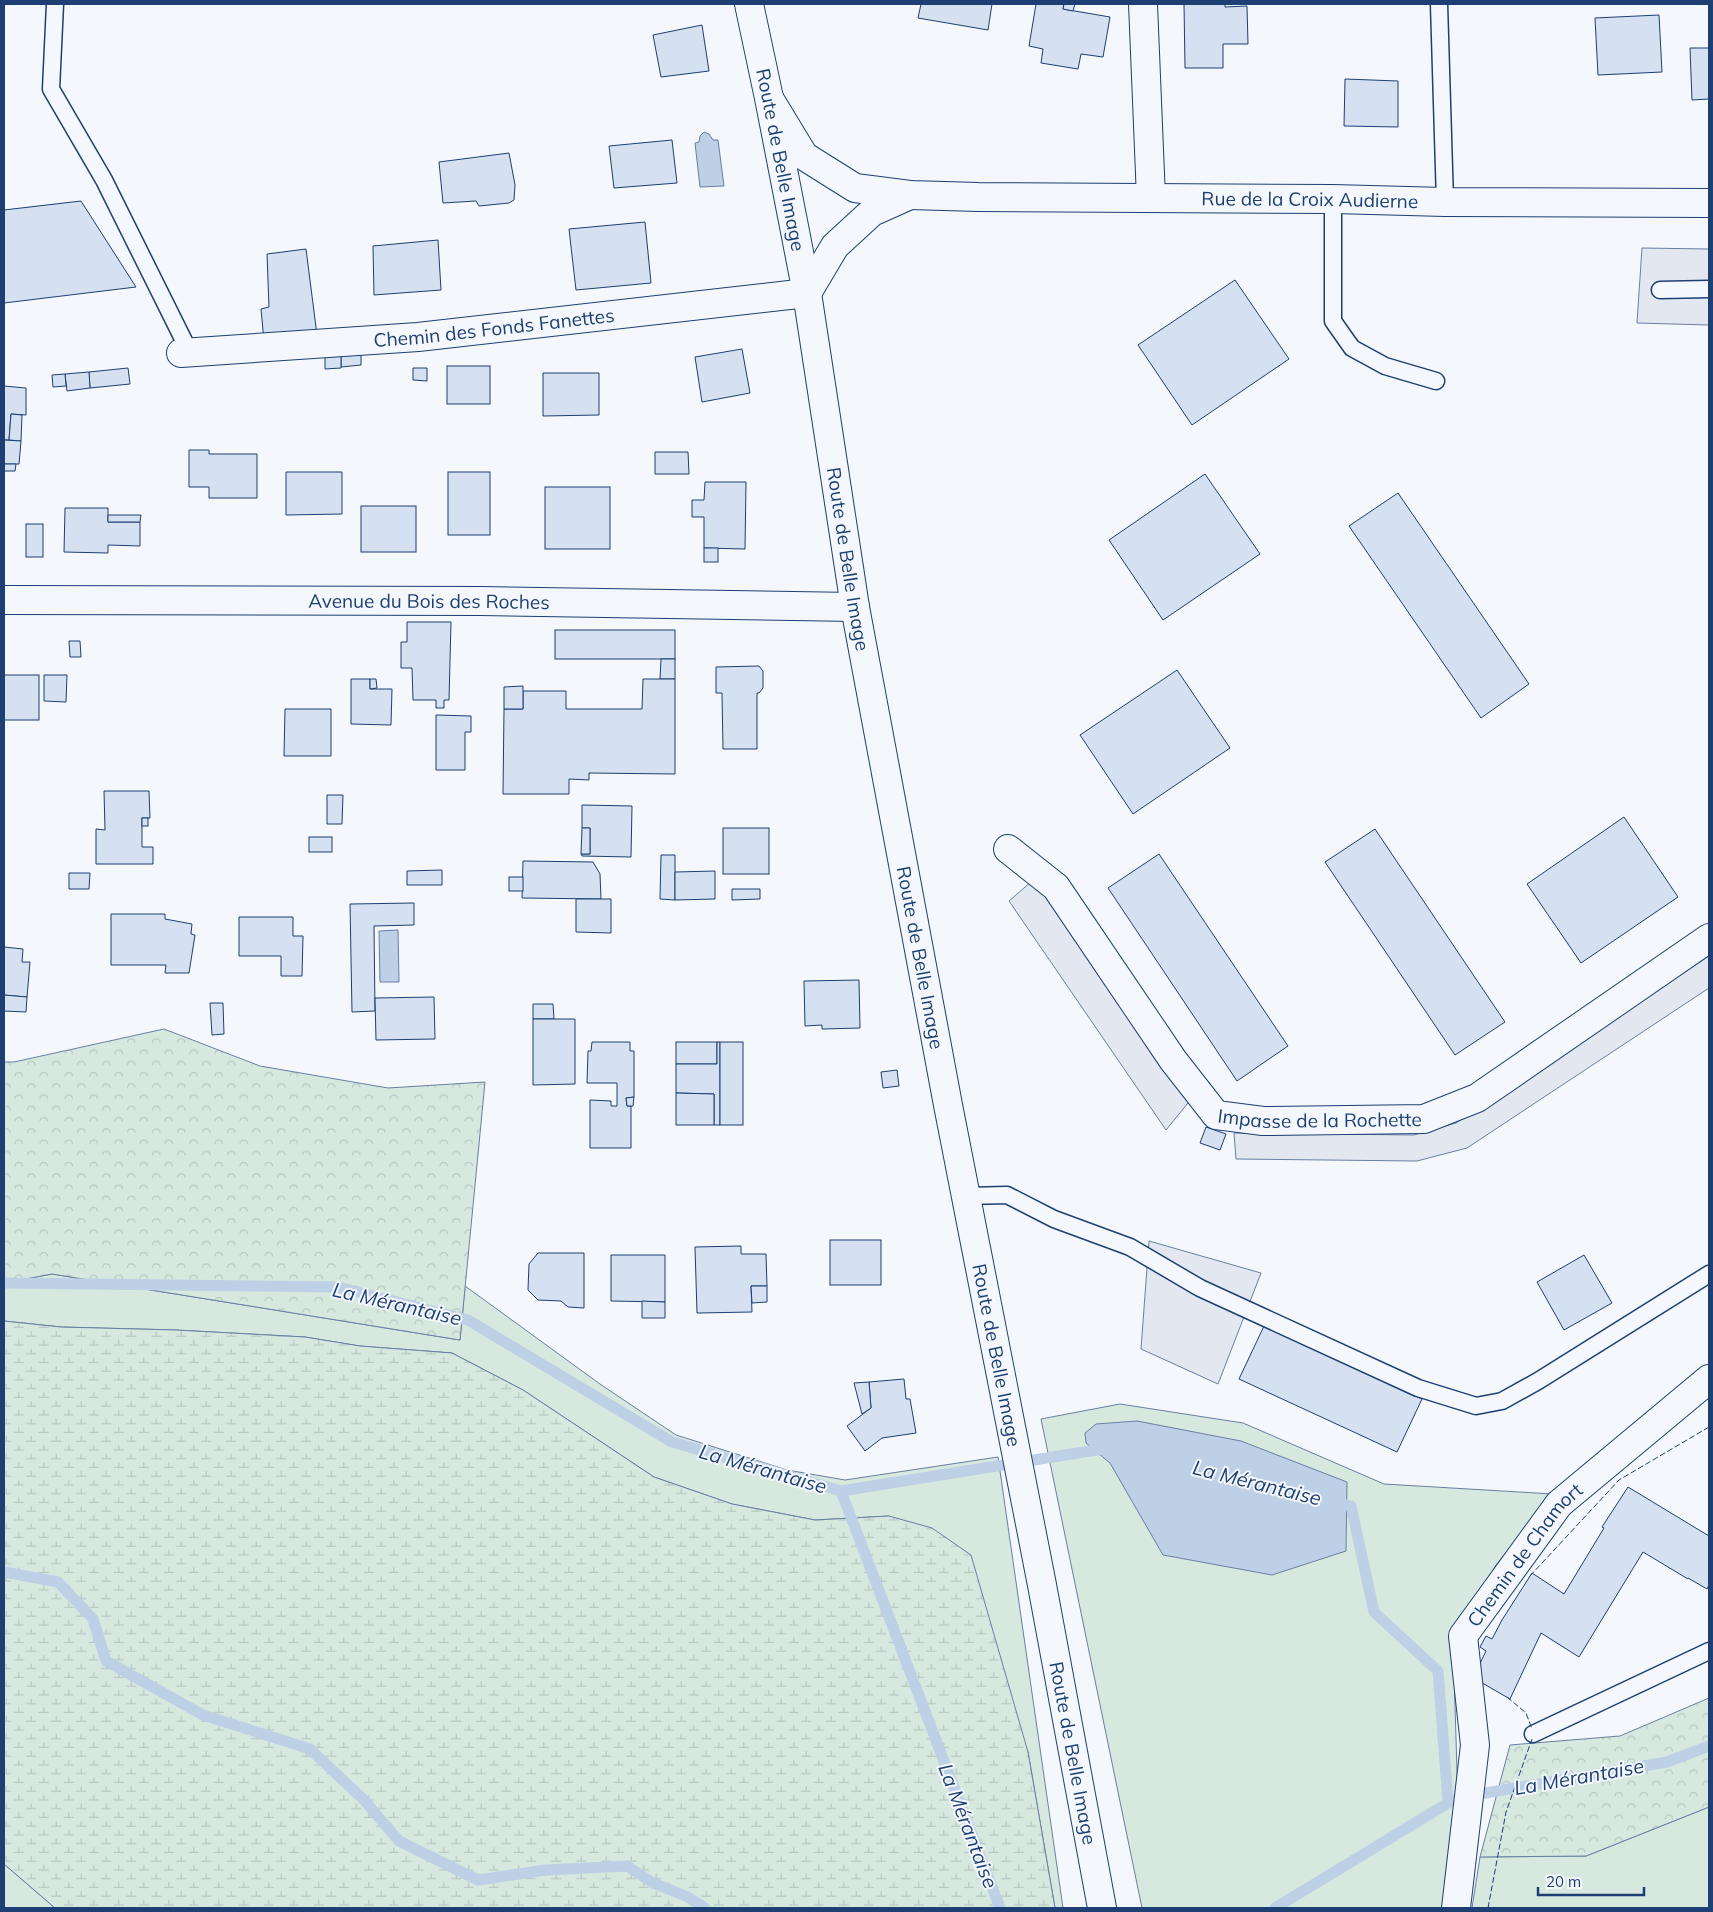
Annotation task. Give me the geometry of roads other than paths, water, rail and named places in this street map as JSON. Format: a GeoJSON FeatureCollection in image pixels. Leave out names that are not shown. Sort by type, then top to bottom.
{"type":"FeatureCollection","features":[{"type":"Feature","properties":{"kind":"street","name":"Route de Belle Image"},"geometry":{"type":"LineString","coordinates":[[749,4],[770,98],[807,293],[855,607],[1102,1908]]}},
{"type":"Feature","properties":{"kind":"street"},"geometry":{"type":"LineString","coordinates":[[1143,4],[1151,198]]}},
{"type":"Feature","properties":{"kind":"street","name":"Rue de la Croix Audierne"},"geometry":{"type":"LineString","coordinates":[[770,98],[804,156],[855,188],[910,195],[1333,199],[1445,202],[1709,203]]}},
{"type":"Feature","properties":{"kind":"street","name":"Rue de la Croix Audierne"},"geometry":{"type":"LineString","coordinates":[[807,293],[835,246],[872,212],[910,195]]}},
{"type":"Feature","properties":{"kind":"street","name":"Chemin des Fonds Fanettes"},"geometry":{"type":"LineString","coordinates":[[185,353],[418,337],[807,293]]}},
{"type":"Feature","properties":{"kind":"street","name":"Avenue du Bois des Roches"},"geometry":{"type":"LineString","coordinates":[[4,600],[472,601],[855,607]]}},
{"type":"Feature","properties":{"kind":"street","name":"Impasse de la Rochette"},"geometry":{"type":"LineString","coordinates":[[1008,849],[1056,886],[1174,1060],[1216,1115],[1263,1121],[1424,1119],[1477,1098],[1709,938]]}},
{"type":"Feature","properties":{"kind":"street","name":"Chemin de Chamort"},"geometry":{"type":"LineString","coordinates":[[1456,1908],[1475,1745],[1463,1636],[1559,1504],[1709,1379]]}},
{"type":"Feature","properties":{"kind":"lane"},"geometry":{"type":"LineString","coordinates":[[55,4],[51,89],[104,180],[185,353]]}},
{"type":"Feature","properties":{"kind":"lane"},"geometry":{"type":"LineString","coordinates":[[1439,4],[1445,202]]}},
{"type":"Feature","properties":{"kind":"lane"},"geometry":{"type":"LineString","coordinates":[[1333,199],[1333,321],[1352,348],[1385,366],[1436,381]]}},
{"type":"Feature","properties":{"kind":"lane"},"geometry":{"type":"LineString","coordinates":[[1660,290],[1709,289]]}},
{"type":"Feature","properties":{"kind":"lane"},"geometry":{"type":"LineString","coordinates":[[966,1196],[1007,1195],[1054,1219],[1130,1247],[1200,1288],[1418,1388],[1476,1406],[1502,1401],[1538,1381],[1709,1274]]}},
{"type":"Feature","properties":{"kind":"lane"},"geometry":{"type":"LineString","coordinates":[[1533,1734],[1709,1651]]}},
{"type":"Feature","properties":{"kind":"water"},"geometry":{"type":"Polygon","coordinates":[[[704,132],[709,134],[713,140],[718,140],[724,186],[700,187],[695,143],[699,142],[700,136],[704,132]]]}},
{"type":"Feature","properties":{"kind":"water"},"geometry":{"type":"Polygon","coordinates":[[[398,930],[399,982],[380,982],[379,931],[398,930]]]}},
{"type":"Feature","properties":{"kind":"water"},"geometry":{"type":"Polygon","coordinates":[[[1137,1421],[1241,1441],[1347,1482],[1346,1551],[1272,1575],[1163,1555],[1110,1463],[1086,1443],[1085,1433],[1096,1424],[1137,1421]]]}},
{"type":"Feature","properties":{"kind":"waterway","name":"La Mérantaise"},"geometry":{"type":"LineString","coordinates":[[4,1283],[338,1287],[468,1320],[672,1442],[841,1491],[1109,1448]]}},
{"type":"Feature","properties":{"kind":"waterway","name":"La Mérantaise"},"geometry":{"type":"LineString","coordinates":[[841,1491],[1000,1908]]}},
{"type":"Feature","properties":{"kind":"waterway","name":"La Mérantaise"},"geometry":{"type":"LineString","coordinates":[[1333,1502],[1351,1506],[1374,1612],[1438,1671],[1448,1803],[1462,1797],[1667,1762],[1709,1746]]}},
{"type":"Feature","properties":{"kind":"waterway"},"geometry":{"type":"LineString","coordinates":[[4,1572],[58,1582],[93,1619],[106,1661],[203,1715],[310,1749],[364,1800],[399,1841],[478,1880],[546,1870],[627,1866],[653,1883],[688,1897],[705,1908]]}},
{"type":"Feature","properties":{"kind":"waterway","name":"La Mérantaise"},"geometry":{"type":"LineString","coordinates":[[1275,1908],[1448,1803]]}}]}
